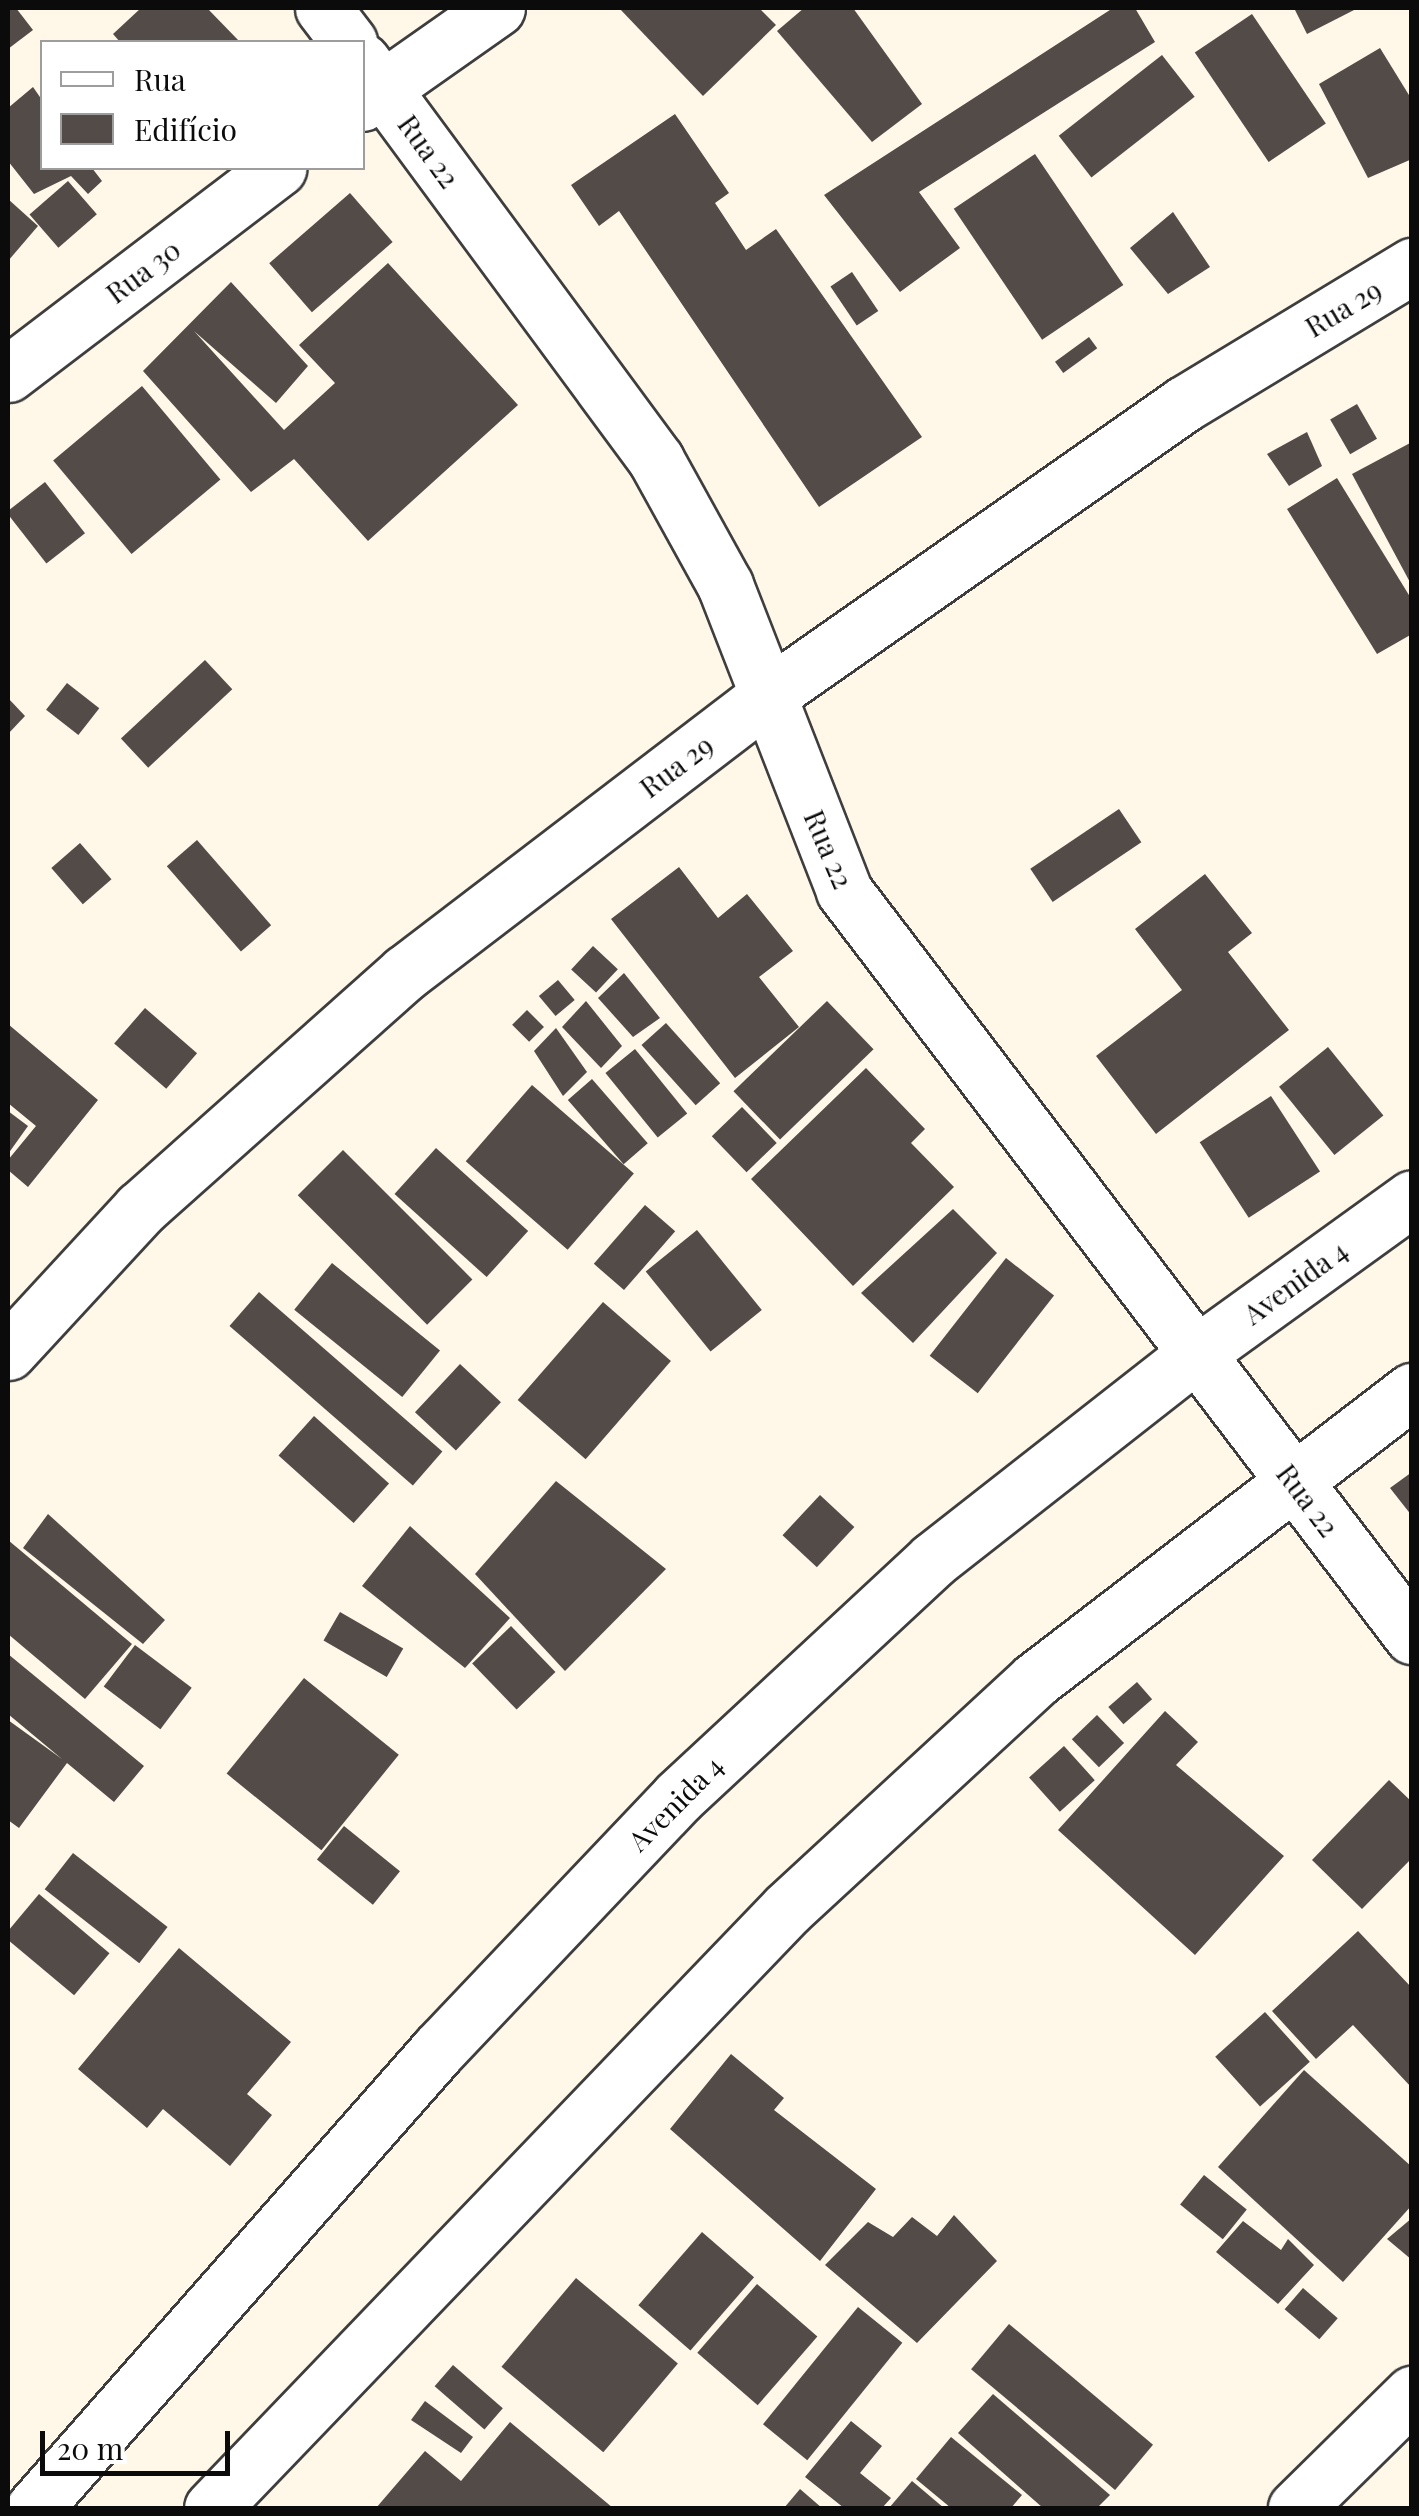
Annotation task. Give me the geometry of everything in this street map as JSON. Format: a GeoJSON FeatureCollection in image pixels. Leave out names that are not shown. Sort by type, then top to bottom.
{"type":"FeatureCollection","features":[{"type":"Feature","properties":{"kind":"street"},"geometry":{"type":"LineString","coordinates":[[323,8],[347,40]]}},
{"type":"Feature","properties":{"kind":"street"},"geometry":{"type":"LineString","coordinates":[[369,84],[498,8]]}},
{"type":"Feature","properties":{"kind":"street","name":"Rua 22"},"geometry":{"type":"LineString","coordinates":[[369,84],[656,460],[725,585],[844,891],[1412,1636]]}},
{"type":"Feature","properties":{"kind":"street","name":"Rua 30"},"geometry":{"type":"LineString","coordinates":[[8,374],[275,170]]}},
{"type":"Feature","properties":{"kind":"street","name":"Rua 29"},"geometry":{"type":"LineString","coordinates":[[8,1352],[140,1209],[405,973],[767,696],[1184,404],[1412,266]]}},
{"type":"Feature","properties":{"kind":"street","name":"Avenida 4"},"geometry":{"type":"LineString","coordinates":[[34,2508],[438,2050],[678,1797],[933,1560],[1196,1354],[1412,1198]]}},
{"type":"Feature","properties":{"kind":"street"},"geometry":{"type":"LineString","coordinates":[[212,2508],[788,1909],[1035,1680],[1292,1479],[1412,1392]]}},
{"type":"Feature","properties":{"kind":"street"},"geometry":{"type":"LineString","coordinates":[[1296,2508],[1412,2394]]}},
{"type":"Feature","properties":{"kind":"building"},"geometry":{"type":"Polygon","coordinates":[[[8,8],[16,8],[33,30],[8,49],[8,8]]]}},
{"type":"Feature","properties":{"kind":"building"},"geometry":{"type":"Polygon","coordinates":[[[141,8],[207,8],[238,40],[118,40],[113,34],[141,8]]]}},
{"type":"Feature","properties":{"kind":"building"},"geometry":{"type":"Polygon","coordinates":[[[619,8],[759,8],[776,25],[703,96],[619,8]]]}},
{"type":"Feature","properties":{"kind":"building"},"geometry":{"type":"Polygon","coordinates":[[[804,8],[853,8],[922,104],[872,142],[777,31],[804,8]]]}},
{"type":"Feature","properties":{"kind":"building"},"geometry":{"type":"Polygon","coordinates":[[[1113,8],[1135,8],[1155,42],[919,192],[960,248],[900,292],[824,195],[1113,8]]]}},
{"type":"Feature","properties":{"kind":"building"},"geometry":{"type":"Polygon","coordinates":[[[1294,8],[1358,8],[1307,34],[1294,8]]]}},
{"type":"Feature","properties":{"kind":"building"},"geometry":{"type":"Polygon","coordinates":[[[1252,14],[1326,123],[1269,162],[1195,53],[1252,14]]]}},
{"type":"Feature","properties":{"kind":"building"},"geometry":{"type":"Polygon","coordinates":[[[1380,48],[1412,100],[1412,159],[1368,178],[1319,84],[1380,48]]]}},
{"type":"Feature","properties":{"kind":"building"},"geometry":{"type":"Polygon","coordinates":[[[1162,55],[1195,97],[1091,177],[1059,136],[1162,55]]]}},
{"type":"Feature","properties":{"kind":"building"},"geometry":{"type":"Polygon","coordinates":[[[33,87],[40,97],[40,170],[94,170],[102,181],[88,194],[71,176],[34,194],[8,161],[8,108],[33,87]]]}},
{"type":"Feature","properties":{"kind":"building"},"geometry":{"type":"Polygon","coordinates":[[[675,114],[729,193],[715,203],[746,250],[776,229],[922,437],[819,507],[619,211],[599,226],[571,185],[675,114]]]}},
{"type":"Feature","properties":{"kind":"building"},"geometry":{"type":"Polygon","coordinates":[[[1035,154],[1123,285],[1042,340],[954,209],[1035,154]]]}},
{"type":"Feature","properties":{"kind":"building"},"geometry":{"type":"Polygon","coordinates":[[[68,181],[97,214],[58,248],[30,214],[68,181]]]}},
{"type":"Feature","properties":{"kind":"building"},"geometry":{"type":"Polygon","coordinates":[[[350,193],[393,242],[312,312],[269,263],[350,193]]]}},
{"type":"Feature","properties":{"kind":"building"},"geometry":{"type":"Polygon","coordinates":[[[8,199],[38,226],[8,261],[8,199]]]}},
{"type":"Feature","properties":{"kind":"building"},"geometry":{"type":"Polygon","coordinates":[[[1173,212],[1210,267],[1168,294],[1130,248],[1173,212]]]}},
{"type":"Feature","properties":{"kind":"building"},"geometry":{"type":"Polygon","coordinates":[[[388,263],[518,405],[368,541],[294,459],[251,492],[143,371],[231,282],[308,366],[276,403],[194,331],[284,430],[335,383],[299,345],[388,263]]]}},
{"type":"Feature","properties":{"kind":"building"},"geometry":{"type":"Polygon","coordinates":[[[852,272],[878,311],[857,326],[830,287],[852,272]]]}},
{"type":"Feature","properties":{"kind":"building"},"geometry":{"type":"Polygon","coordinates":[[[1089,337],[1097,348],[1063,373],[1055,362],[1089,337]]]}},
{"type":"Feature","properties":{"kind":"building"},"geometry":{"type":"Polygon","coordinates":[[[142,386],[220,479],[132,554],[53,461],[142,386]]]}},
{"type":"Feature","properties":{"kind":"building"},"geometry":{"type":"Polygon","coordinates":[[[1357,404],[1377,439],[1350,454],[1330,420],[1357,404]]]}},
{"type":"Feature","properties":{"kind":"building"},"geometry":{"type":"Polygon","coordinates":[[[1307,432],[1322,466],[1289,486],[1267,454],[1307,432]]]}},
{"type":"Feature","properties":{"kind":"building"},"geometry":{"type":"Polygon","coordinates":[[[1412,442],[1412,586],[1352,474],[1412,442]]]}},
{"type":"Feature","properties":{"kind":"building"},"geometry":{"type":"Polygon","coordinates":[[[1337,478],[1412,600],[1412,634],[1377,654],[1287,509],[1337,478]]]}},
{"type":"Feature","properties":{"kind":"building"},"geometry":{"type":"Polygon","coordinates":[[[45,482],[85,533],[46,563],[8,514],[45,482]]]}},
{"type":"Feature","properties":{"kind":"building"},"geometry":{"type":"Polygon","coordinates":[[[205,660],[232,689],[148,768],[121,738],[205,660]]]}},
{"type":"Feature","properties":{"kind":"building"},"geometry":{"type":"Polygon","coordinates":[[[67,683],[99,708],[78,735],[46,710],[67,683]]]}},
{"type":"Feature","properties":{"kind":"building"},"geometry":{"type":"Polygon","coordinates":[[[8,698],[25,716],[8,734],[8,698]]]}},
{"type":"Feature","properties":{"kind":"building"},"geometry":{"type":"Polygon","coordinates":[[[1119,809],[1141,842],[1053,902],[1030,869],[1119,809]]]}},
{"type":"Feature","properties":{"kind":"building"},"geometry":{"type":"Polygon","coordinates":[[[197,840],[271,925],[241,952],[167,866],[197,840]]]}},
{"type":"Feature","properties":{"kind":"building"},"geometry":{"type":"Polygon","coordinates":[[[80,843],[111,879],[83,904],[51,868],[80,843]]]}},
{"type":"Feature","properties":{"kind":"building"},"geometry":{"type":"Polygon","coordinates":[[[679,867],[718,918],[747,894],[793,951],[759,977],[799,1027],[735,1078],[611,919],[679,867]]]}},
{"type":"Feature","properties":{"kind":"building"},"geometry":{"type":"Polygon","coordinates":[[[1205,874],[1252,933],[1228,952],[1289,1030],[1156,1134],[1096,1056],[1182,990],[1135,929],[1205,874]]]}},
{"type":"Feature","properties":{"kind":"building"},"geometry":{"type":"Polygon","coordinates":[[[593,946],[618,969],[596,993],[571,969],[593,946]]]}},
{"type":"Feature","properties":{"kind":"building"},"geometry":{"type":"Polygon","coordinates":[[[624,973],[660,1018],[633,1037],[598,998],[624,973]]]}},
{"type":"Feature","properties":{"kind":"building"},"geometry":{"type":"Polygon","coordinates":[[[558,980],[575,1000],[556,1016],[539,996],[558,980]]]}},
{"type":"Feature","properties":{"kind":"building"},"geometry":{"type":"Polygon","coordinates":[[[586,1001],[622,1046],[601,1068],[562,1027],[586,1001]]]}},
{"type":"Feature","properties":{"kind":"building"},"geometry":{"type":"Polygon","coordinates":[[[827,1001],[874,1049],[780,1140],[733,1091],[827,1001]]]}},
{"type":"Feature","properties":{"kind":"building"},"geometry":{"type":"Polygon","coordinates":[[[145,1008],[197,1053],[166,1089],[114,1043],[145,1008]]]}},
{"type":"Feature","properties":{"kind":"building"},"geometry":{"type":"Polygon","coordinates":[[[527,1010],[544,1027],[529,1042],[512,1025],[527,1010]]]}},
{"type":"Feature","properties":{"kind":"building"},"geometry":{"type":"Polygon","coordinates":[[[666,1023],[720,1083],[696,1105],[641,1045],[666,1023]]]}},
{"type":"Feature","properties":{"kind":"building"},"geometry":{"type":"Polygon","coordinates":[[[8,1024],[98,1100],[28,1187],[8,1170],[8,1160],[36,1126],[8,1103],[8,1024]]]}},
{"type":"Feature","properties":{"kind":"building"},"geometry":{"type":"Polygon","coordinates":[[[556,1028],[587,1072],[563,1096],[534,1051],[556,1028]]]}},
{"type":"Feature","properties":{"kind":"building"},"geometry":{"type":"Polygon","coordinates":[[[1328,1047],[1383,1115],[1334,1155],[1279,1087],[1328,1047]]]}},
{"type":"Feature","properties":{"kind":"building"},"geometry":{"type":"Polygon","coordinates":[[[635,1049],[687,1114],[658,1137],[605,1073],[635,1049]]]}},
{"type":"Feature","properties":{"kind":"building"},"geometry":{"type":"Polygon","coordinates":[[[866,1068],[925,1129],[911,1143],[954,1187],[853,1286],[751,1179],[866,1068]]]}},
{"type":"Feature","properties":{"kind":"building"},"geometry":{"type":"Polygon","coordinates":[[[592,1079],[648,1143],[624,1164],[568,1100],[592,1079]]]}},
{"type":"Feature","properties":{"kind":"building"},"geometry":{"type":"Polygon","coordinates":[[[532,1085],[634,1174],[568,1250],[466,1161],[532,1085]]]}},
{"type":"Feature","properties":{"kind":"building"},"geometry":{"type":"Polygon","coordinates":[[[1271,1096],[1320,1171],[1249,1218],[1200,1142],[1271,1096]]]}},
{"type":"Feature","properties":{"kind":"building"},"geometry":{"type":"Polygon","coordinates":[[[742,1107],[777,1143],[747,1172],[712,1136],[742,1107]]]}},
{"type":"Feature","properties":{"kind":"building"},"geometry":{"type":"Polygon","coordinates":[[[8,1111],[28,1126],[8,1154],[8,1111]]]}},
{"type":"Feature","properties":{"kind":"building"},"geometry":{"type":"Polygon","coordinates":[[[436,1148],[528,1231],[487,1277],[395,1194],[436,1148]]]}},
{"type":"Feature","properties":{"kind":"building"},"geometry":{"type":"Polygon","coordinates":[[[343,1150],[472,1279],[427,1325],[298,1195],[343,1150]]]}},
{"type":"Feature","properties":{"kind":"building"},"geometry":{"type":"Polygon","coordinates":[[[645,1205],[675,1231],[624,1290],[594,1264],[645,1205]]]}},
{"type":"Feature","properties":{"kind":"building"},"geometry":{"type":"Polygon","coordinates":[[[953,1209],[997,1253],[913,1343],[861,1293],[953,1209]]]}},
{"type":"Feature","properties":{"kind":"building"},"geometry":{"type":"Polygon","coordinates":[[[697,1230],[762,1310],[711,1352],[646,1272],[697,1230]]]}},
{"type":"Feature","properties":{"kind":"building"},"geometry":{"type":"Polygon","coordinates":[[[1006,1258],[1054,1296],[978,1393],[930,1356],[1006,1258]]]}},
{"type":"Feature","properties":{"kind":"building"},"geometry":{"type":"Polygon","coordinates":[[[332,1263],[440,1350],[402,1397],[294,1310],[332,1263]]]}},
{"type":"Feature","properties":{"kind":"building"},"geometry":{"type":"Polygon","coordinates":[[[259,1292],[442,1451],[413,1485],[229,1326],[259,1292]]]}},
{"type":"Feature","properties":{"kind":"building"},"geometry":{"type":"Polygon","coordinates":[[[603,1302],[671,1361],[586,1459],[518,1400],[603,1302]]]}},
{"type":"Feature","properties":{"kind":"building"},"geometry":{"type":"Polygon","coordinates":[[[460,1364],[501,1402],[456,1450],[415,1412],[460,1364]]]}},
{"type":"Feature","properties":{"kind":"building"},"geometry":{"type":"Polygon","coordinates":[[[314,1416],[389,1484],[354,1523],[279,1455],[314,1416]]]}},
{"type":"Feature","properties":{"kind":"building"},"geometry":{"type":"Polygon","coordinates":[[[1412,1472],[1412,1516],[1390,1488],[1412,1472]]]}},
{"type":"Feature","properties":{"kind":"building"},"geometry":{"type":"Polygon","coordinates":[[[556,1481],[666,1569],[565,1671],[475,1574],[556,1481]]]}},
{"type":"Feature","properties":{"kind":"building"},"geometry":{"type":"Polygon","coordinates":[[[820,1495],[854,1527],[817,1567],[782,1535],[820,1495]]]}},
{"type":"Feature","properties":{"kind":"building"},"geometry":{"type":"Polygon","coordinates":[[[48,1514],[165,1620],[143,1644],[23,1548],[48,1514]]]}},
{"type":"Feature","properties":{"kind":"building"},"geometry":{"type":"Polygon","coordinates":[[[410,1526],[510,1618],[465,1668],[362,1586],[410,1526]]]}},
{"type":"Feature","properties":{"kind":"building"},"geometry":{"type":"Polygon","coordinates":[[[8,1540],[132,1644],[85,1699],[8,1634],[8,1540]]]}},
{"type":"Feature","properties":{"kind":"building"},"geometry":{"type":"Polygon","coordinates":[[[340,1612],[403,1648],[387,1677],[324,1641],[340,1612]]]}},
{"type":"Feature","properties":{"kind":"building"},"geometry":{"type":"Polygon","coordinates":[[[511,1626],[555,1672],[517,1710],[472,1664],[511,1626]]]}},
{"type":"Feature","properties":{"kind":"building"},"geometry":{"type":"Polygon","coordinates":[[[135,1645],[192,1688],[160,1729],[104,1687],[135,1645]]]}},
{"type":"Feature","properties":{"kind":"building"},"geometry":{"type":"Polygon","coordinates":[[[8,1654],[144,1766],[114,1802],[67,1763],[19,1828],[8,1820],[8,1720],[62,1759],[8,1714],[8,1654]]]}},
{"type":"Feature","properties":{"kind":"building"},"geometry":{"type":"Polygon","coordinates":[[[304,1678],[399,1755],[321,1850],[227,1774],[304,1678]]]}},
{"type":"Feature","properties":{"kind":"building"},"geometry":{"type":"Polygon","coordinates":[[[1137,1682],[1152,1699],[1123,1724],[1108,1707],[1137,1682]]]}},
{"type":"Feature","properties":{"kind":"building"},"geometry":{"type":"Polygon","coordinates":[[[1165,1711],[1198,1742],[1176,1765],[1284,1856],[1195,1955],[1058,1830],[1165,1711]]]}},
{"type":"Feature","properties":{"kind":"building"},"geometry":{"type":"Polygon","coordinates":[[[1097,1715],[1124,1743],[1099,1767],[1072,1739],[1097,1715]]]}},
{"type":"Feature","properties":{"kind":"building"},"geometry":{"type":"Polygon","coordinates":[[[1064,1746],[1095,1780],[1060,1812],[1029,1777],[1064,1746]]]}},
{"type":"Feature","properties":{"kind":"building"},"geometry":{"type":"Polygon","coordinates":[[[1389,1780],[1412,1802],[1412,1858],[1362,1909],[1312,1860],[1389,1780]]]}},
{"type":"Feature","properties":{"kind":"building"},"geometry":{"type":"Polygon","coordinates":[[[344,1826],[400,1871],[373,1905],[317,1859],[344,1826]]]}},
{"type":"Feature","properties":{"kind":"building"},"geometry":{"type":"Polygon","coordinates":[[[73,1853],[168,1927],[139,1963],[45,1889],[73,1853]]]}},
{"type":"Feature","properties":{"kind":"building"},"geometry":{"type":"Polygon","coordinates":[[[39,1894],[109,1953],[74,1995],[8,1940],[8,1931],[39,1894]]]}},
{"type":"Feature","properties":{"kind":"building"},"geometry":{"type":"Polygon","coordinates":[[[1358,1931],[1412,1988],[1412,2088],[1353,2025],[1316,2059],[1272,2011],[1358,1931]]]}},
{"type":"Feature","properties":{"kind":"building"},"geometry":{"type":"Polygon","coordinates":[[[179,1948],[291,2042],[247,2094],[272,2115],[230,2166],[163,2109],[147,2128],[78,2069],[179,1948]]]}},
{"type":"Feature","properties":{"kind":"building"},"geometry":{"type":"Polygon","coordinates":[[[1265,2012],[1310,2062],[1260,2107],[1215,2057],[1265,2012]]]}},
{"type":"Feature","properties":{"kind":"building"},"geometry":{"type":"Polygon","coordinates":[[[731,2054],[784,2098],[774,2110],[876,2189],[820,2261],[670,2129],[731,2054]]]}},
{"type":"Feature","properties":{"kind":"building"},"geometry":{"type":"Polygon","coordinates":[[[1304,2070],[1412,2167],[1412,2205],[1343,2282],[1218,2167],[1304,2070]]]}},
{"type":"Feature","properties":{"kind":"building"},"geometry":{"type":"Polygon","coordinates":[[[1204,2175],[1247,2210],[1223,2239],[1180,2205],[1204,2175]]]}},
{"type":"Feature","properties":{"kind":"building"},"geometry":{"type":"Polygon","coordinates":[[[954,2215],[997,2261],[917,2343],[825,2265],[868,2222],[893,2237],[912,2217],[937,2236],[954,2215]]]}},
{"type":"Feature","properties":{"kind":"building"},"geometry":{"type":"Polygon","coordinates":[[[1412,2218],[1412,2260],[1387,2239],[1412,2218]]]}},
{"type":"Feature","properties":{"kind":"building"},"geometry":{"type":"Polygon","coordinates":[[[1243,2221],[1281,2250],[1288,2239],[1314,2265],[1278,2304],[1216,2252],[1243,2221]]]}},
{"type":"Feature","properties":{"kind":"building"},"geometry":{"type":"Polygon","coordinates":[[[702,2232],[754,2277],[690,2350],[638,2305],[702,2232]]]}},
{"type":"Feature","properties":{"kind":"building"},"geometry":{"type":"Polygon","coordinates":[[[576,2278],[678,2363],[603,2452],[501,2367],[576,2278]]]}},
{"type":"Feature","properties":{"kind":"building"},"geometry":{"type":"Polygon","coordinates":[[[757,2284],[817,2336],[758,2405],[697,2353],[757,2284]]]}},
{"type":"Feature","properties":{"kind":"building"},"geometry":{"type":"Polygon","coordinates":[[[1303,2288],[1338,2318],[1319,2339],[1285,2309],[1303,2288]]]}},
{"type":"Feature","properties":{"kind":"building"},"geometry":{"type":"Polygon","coordinates":[[[858,2307],[902,2343],[807,2460],[763,2424],[858,2307]]]}},
{"type":"Feature","properties":{"kind":"building"},"geometry":{"type":"Polygon","coordinates":[[[1009,2324],[1153,2445],[1115,2490],[971,2369],[1009,2324]]]}},
{"type":"Feature","properties":{"kind":"building"},"geometry":{"type":"Polygon","coordinates":[[[453,2365],[503,2408],[484,2429],[435,2386],[453,2365]]]}},
{"type":"Feature","properties":{"kind":"building"},"geometry":{"type":"Polygon","coordinates":[[[993,2394],[1110,2495],[1097,2508],[1043,2508],[958,2433],[993,2394]]]}},
{"type":"Feature","properties":{"kind":"building"},"geometry":{"type":"Polygon","coordinates":[[[425,2401],[473,2437],[461,2453],[411,2420],[425,2401]]]}},
{"type":"Feature","properties":{"kind":"building"},"geometry":{"type":"Polygon","coordinates":[[[851,2421],[882,2446],[860,2473],[891,2498],[882,2508],[844,2508],[805,2477],[851,2421]]]}},
{"type":"Feature","properties":{"kind":"building"},"geometry":{"type":"Polygon","coordinates":[[[510,2422],[613,2508],[376,2508],[425,2451],[461,2481],[510,2422]]]}},
{"type":"Feature","properties":{"kind":"building"},"geometry":{"type":"Polygon","coordinates":[[[951,2437],[1022,2495],[1011,2508],[951,2508],[916,2479],[951,2437]]]}},
{"type":"Feature","properties":{"kind":"building"},"geometry":{"type":"Polygon","coordinates":[[[912,2481],[944,2508],[889,2508],[912,2481]]]}},
{"type":"Feature","properties":{"kind":"building"},"geometry":{"type":"Polygon","coordinates":[[[800,2489],[822,2508],[784,2508],[800,2489]]]}}]}
